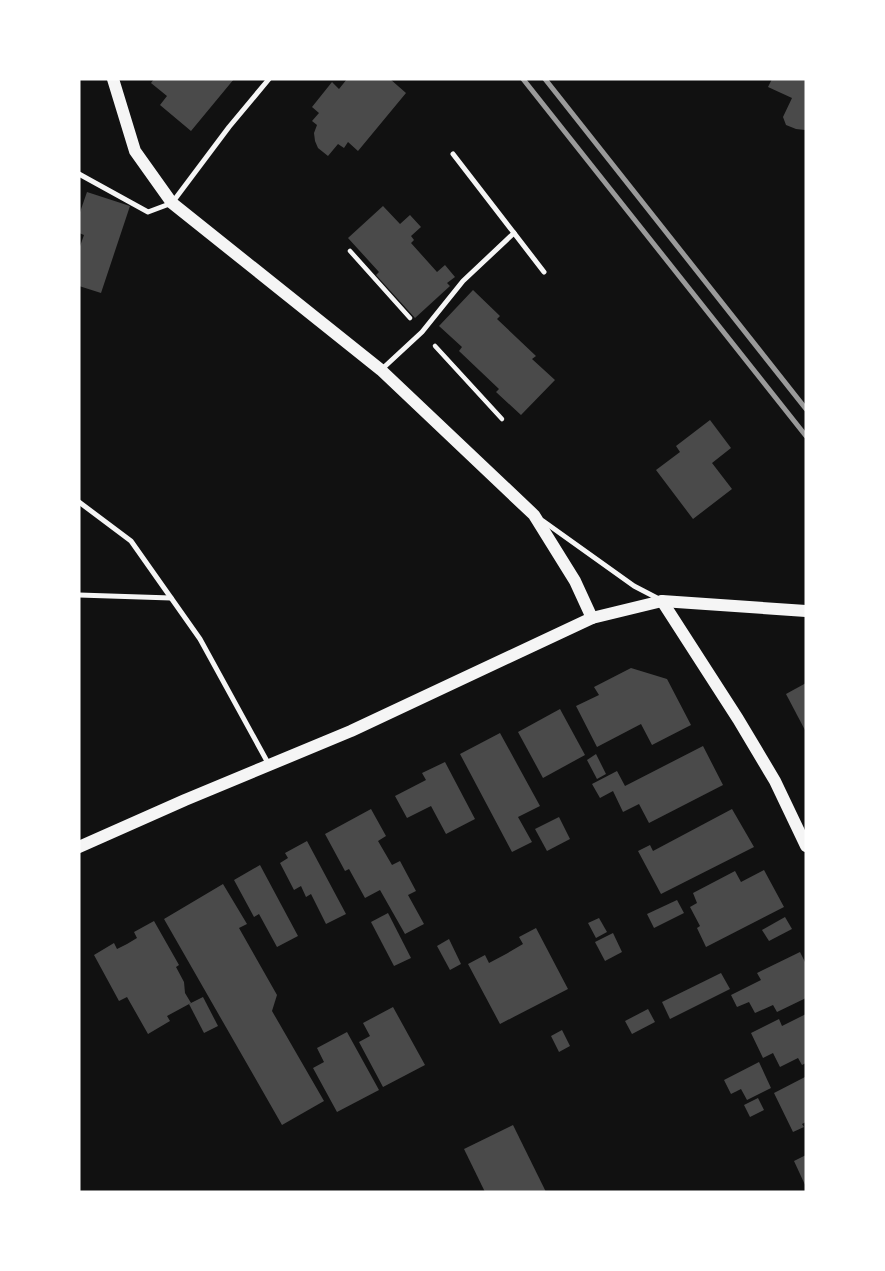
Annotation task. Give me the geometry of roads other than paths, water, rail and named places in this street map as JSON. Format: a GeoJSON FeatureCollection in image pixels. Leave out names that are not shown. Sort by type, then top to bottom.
{"type":"FeatureCollection","features":[{"type":"Feature","properties":{"kind":"street"},"geometry":{"type":"LineString","coordinates":[[113,79],[135,151],[173,203],[381,370],[534,515],[575,581],[592,618]]}},
{"type":"Feature","properties":{"kind":"street"},"geometry":{"type":"LineString","coordinates":[[79,847],[351,731],[592,618],[663,601],[806,611]]}},
{"type":"Feature","properties":{"kind":"street"},"geometry":{"type":"LineString","coordinates":[[663,601],[768,769],[806,846]]}},
{"type":"Feature","properties":{"kind":"lane"},"geometry":{"type":"LineString","coordinates":[[79,174],[148,212],[173,203],[229,127],[269,79]]}},
{"type":"Feature","properties":{"kind":"lane"},"geometry":{"type":"LineString","coordinates":[[453,154],[544,272]]}},
{"type":"Feature","properties":{"kind":"lane"},"geometry":{"type":"LineString","coordinates":[[381,370],[422,332],[463,281],[514,233]]}},
{"type":"Feature","properties":{"kind":"lane"},"geometry":{"type":"LineString","coordinates":[[79,502],[131,541],[200,639],[270,766]]}},
{"type":"Feature","properties":{"kind":"lane"},"geometry":{"type":"LineString","coordinates":[[534,515],[634,586],[663,601]]}},
{"type":"Feature","properties":{"kind":"lane"},"geometry":{"type":"LineString","coordinates":[[79,596],[171,598]]}},
{"type":"Feature","properties":{"kind":"railway"},"geometry":{"type":"LineString","coordinates":[[523,79],[806,436]]}},
{"type":"Feature","properties":{"kind":"railway"},"geometry":{"type":"LineString","coordinates":[[545,79],[806,409]]}}]}
